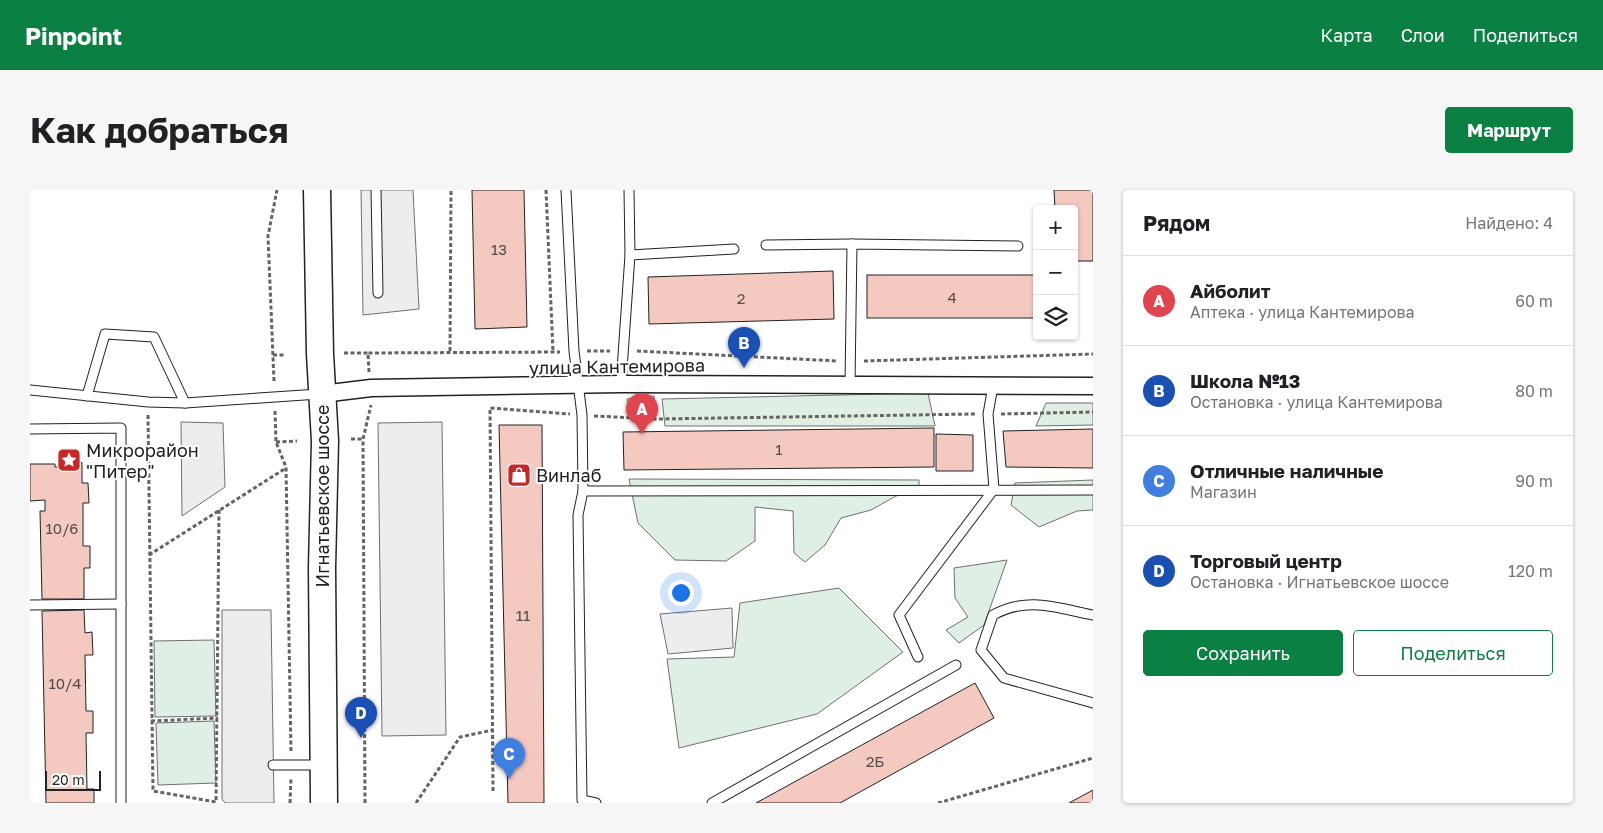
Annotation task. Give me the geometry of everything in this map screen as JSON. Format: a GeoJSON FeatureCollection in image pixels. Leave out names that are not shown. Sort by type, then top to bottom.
{"type":"FeatureCollection","features":[{"type":"Feature","properties":{"kind":"main road","name":"Игнатьевское шоссе"},"geometry":{"type":"LineString","coordinates":[[317,190],[322,394],[325,441],[322,568],[324,803]]}},
{"type":"Feature","properties":{"kind":"street","name":"улица Кантемирова"},"geometry":{"type":"LineString","coordinates":[[322,394],[371,388],[578,387],[621,384],[1093,386]]}},
{"type":"Feature","properties":{"kind":"lane"},"geometry":{"type":"LineString","coordinates":[[376,190],[378,293]]}},
{"type":"Feature","properties":{"kind":"lane"},"geometry":{"type":"LineString","coordinates":[[566,190],[574,351],[582,416],[583,491],[578,515],[582,800],[596,803]]}},
{"type":"Feature","properties":{"kind":"lane"},"geometry":{"type":"LineString","coordinates":[[621,384],[630,255],[629,190]]}},
{"type":"Feature","properties":{"kind":"lane"},"geometry":{"type":"LineString","coordinates":[[850,384],[852,244]]}},
{"type":"Feature","properties":{"kind":"lane"},"geometry":{"type":"LineString","coordinates":[[766,245],[1018,246]]}},
{"type":"Feature","properties":{"kind":"lane"},"geometry":{"type":"LineString","coordinates":[[630,255],[734,249]]}},
{"type":"Feature","properties":{"kind":"lane"},"geometry":{"type":"LineString","coordinates":[[87,396],[105,334],[154,337],[185,403]]}},
{"type":"Feature","properties":{"kind":"lane"},"geometry":{"type":"LineString","coordinates":[[918,657],[899,615],[994,489],[988,414],[993,386]]}},
{"type":"Feature","properties":{"kind":"lane"},"geometry":{"type":"LineString","coordinates":[[30,390],[148,402],[185,403],[322,394]]}},
{"type":"Feature","properties":{"kind":"lane"},"geometry":{"type":"LineString","coordinates":[[30,429],[121,428],[120,803]]}},
{"type":"Feature","properties":{"kind":"lane"},"geometry":{"type":"LineString","coordinates":[[583,491],[1093,490]]}},
{"type":"Feature","properties":{"kind":"lane"},"geometry":{"type":"LineString","coordinates":[[1093,615],[1032,603],[1007,608],[993,615],[981,650],[1004,678],[1093,703]]}},
{"type":"Feature","properties":{"kind":"lane"},"geometry":{"type":"LineString","coordinates":[[30,605],[121,604]]}},
{"type":"Feature","properties":{"kind":"lane"},"geometry":{"type":"LineString","coordinates":[[712,803],[956,665]]}},
{"type":"Feature","properties":{"kind":"lane"},"geometry":{"type":"LineString","coordinates":[[273,765],[324,764]]}},
{"type":"Feature","properties":{"kind":"path"},"geometry":{"type":"LineString","coordinates":[[274,381],[268,236],[277,190]]}},
{"type":"Feature","properties":{"kind":"path"},"geometry":{"type":"LineString","coordinates":[[450,351],[451,190]]}},
{"type":"Feature","properties":{"kind":"path"},"geometry":{"type":"LineString","coordinates":[[546,190],[553,352]]}},
{"type":"Feature","properties":{"kind":"path"},"geometry":{"type":"LineString","coordinates":[[344,354],[622,350],[850,362],[1093,354]]}},
{"type":"Feature","properties":{"kind":"path"},"geometry":{"type":"LineString","coordinates":[[368,353],[369,372]]}},
{"type":"Feature","properties":{"kind":"path"},"geometry":{"type":"LineString","coordinates":[[273,355],[286,355]]}},
{"type":"Feature","properties":{"kind":"path"},"geometry":{"type":"LineString","coordinates":[[148,402],[153,791],[216,802],[219,510]]}},
{"type":"Feature","properties":{"kind":"path"},"geometry":{"type":"LineString","coordinates":[[365,803],[363,439],[372,402]]}},
{"type":"Feature","properties":{"kind":"path"},"geometry":{"type":"LineString","coordinates":[[275,411],[276,442],[286,467],[290,803]]}},
{"type":"Feature","properties":{"kind":"path"},"geometry":{"type":"LineString","coordinates":[[351,439],[363,439]]}},
{"type":"Feature","properties":{"kind":"path"},"geometry":{"type":"LineString","coordinates":[[276,442],[297,441]]}},
{"type":"Feature","properties":{"kind":"path"},"geometry":{"type":"LineString","coordinates":[[149,555],[286,467]]}},
{"type":"Feature","properties":{"kind":"path"},"geometry":{"type":"LineString","coordinates":[[151,721],[218,718]]}},
{"type":"Feature","properties":{"kind":"path"},"geometry":{"type":"LineString","coordinates":[[416,803],[460,737],[493,730]]}},
{"type":"Feature","properties":{"kind":"path"},"geometry":{"type":"LineString","coordinates":[[938,803],[1093,758]]}},
{"type":"Feature","properties":{"kind":"green space"},"geometry":{"type":"Polygon","coordinates":[[[928,393],[935,426],[665,426],[662,399],[928,393]]]}},
{"type":"Feature","properties":{"kind":"green space"},"geometry":{"type":"Polygon","coordinates":[[[1046,403],[1093,403],[1093,425],[1036,426],[1046,403]]]}},
{"type":"Feature","properties":{"kind":"green space"},"geometry":{"type":"Polygon","coordinates":[[[629,479],[919,480],[919,491],[896,496],[871,510],[841,518],[825,545],[805,562],[794,553],[793,511],[755,507],[755,541],[726,561],[675,560],[638,523],[629,479]]]}},
{"type":"Feature","properties":{"kind":"green space"},"geometry":{"type":"Polygon","coordinates":[[[1093,480],[1093,510],[1077,511],[1039,527],[1011,505],[1015,483],[1093,480]]]}},
{"type":"Feature","properties":{"kind":"green space"},"geometry":{"type":"Polygon","coordinates":[[[1007,560],[984,625],[959,643],[946,630],[968,617],[955,598],[954,568],[1007,560]]]}},
{"type":"Feature","properties":{"kind":"green space"},"geometry":{"type":"Polygon","coordinates":[[[839,588],[903,652],[817,714],[679,748],[667,659],[734,657],[740,603],[839,588]]]}},
{"type":"Feature","properties":{"kind":"green space"},"geometry":{"type":"Polygon","coordinates":[[[214,640],[216,716],[155,717],[154,641],[214,640]]]}},
{"type":"Feature","properties":{"kind":"green space"},"geometry":{"type":"Polygon","coordinates":[[[214,721],[216,783],[158,785],[156,723],[214,721]]]}},
{"type":"Feature","properties":{"kind":"shaded area"},"geometry":{"type":"Polygon","coordinates":[[[361,190],[413,190],[419,309],[363,315],[361,190]]]}},
{"type":"Feature","properties":{"kind":"shaded area"},"geometry":{"type":"Polygon","coordinates":[[[654,396],[656,414],[629,417],[627,399],[654,396]]]}},
{"type":"Feature","properties":{"kind":"shaded area"},"geometry":{"type":"Polygon","coordinates":[[[181,422],[223,423],[225,487],[182,516],[181,422]]]}},
{"type":"Feature","properties":{"kind":"shaded area"},"geometry":{"type":"Polygon","coordinates":[[[442,422],[446,735],[382,736],[378,423],[442,422]]]}},
{"type":"Feature","properties":{"kind":"shaded area"},"geometry":{"type":"Polygon","coordinates":[[[732,608],[733,648],[668,654],[660,614],[732,608]]]}},
{"type":"Feature","properties":{"kind":"shaded area"},"geometry":{"type":"Polygon","coordinates":[[[222,610],[271,610],[274,803],[225,803],[222,799],[222,610]]]}},
{"type":"Feature","properties":{"kind":"building"},"geometry":{"type":"Polygon","coordinates":[[[472,190],[524,190],[527,327],[475,329],[472,190]]]}},
{"type":"Feature","properties":{"kind":"building"},"geometry":{"type":"Polygon","coordinates":[[[1054,190],[1093,190],[1093,261],[1078,261],[1078,205],[1055,205],[1054,190]]]}},
{"type":"Feature","properties":{"kind":"building"},"geometry":{"type":"Polygon","coordinates":[[[833,271],[834,319],[649,324],[648,277],[833,271]]]}},
{"type":"Feature","properties":{"kind":"building"},"geometry":{"type":"Polygon","coordinates":[[[867,275],[1033,275],[1033,318],[867,318],[867,275]]]}},
{"type":"Feature","properties":{"kind":"building"},"geometry":{"type":"Polygon","coordinates":[[[499,425],[542,425],[544,803],[508,803],[499,425]]]}},
{"type":"Feature","properties":{"kind":"building"},"geometry":{"type":"Polygon","coordinates":[[[934,428],[934,467],[624,470],[623,432],[934,428]]]}},
{"type":"Feature","properties":{"kind":"building"},"geometry":{"type":"Polygon","coordinates":[[[1093,429],[1093,468],[1006,467],[1003,431],[1093,429]]]}},
{"type":"Feature","properties":{"kind":"building"},"geometry":{"type":"Polygon","coordinates":[[[936,434],[973,435],[973,471],[936,471],[936,434]]]}},
{"type":"Feature","properties":{"kind":"building"},"geometry":{"type":"Polygon","coordinates":[[[70,458],[77,458],[82,463],[82,483],[88,483],[89,503],[83,503],[83,546],[90,546],[90,568],[84,568],[84,599],[42,599],[40,511],[45,511],[45,500],[30,501],[30,464],[55,464],[55,467],[67,467],[66,463],[70,458]]]}},
{"type":"Feature","properties":{"kind":"building"},"geometry":{"type":"Polygon","coordinates":[[[84,610],[85,633],[92,632],[93,655],[85,655],[86,711],[93,711],[93,733],[86,733],[87,789],[94,789],[94,803],[46,803],[42,611],[84,610]]]}},
{"type":"Feature","properties":{"kind":"building"},"geometry":{"type":"Polygon","coordinates":[[[975,683],[994,718],[840,803],[756,803],[975,683]]]}},
{"type":"Feature","properties":{"kind":"building"},"geometry":{"type":"Polygon","coordinates":[[[1093,790],[1093,803],[1069,803],[1093,790]]]}},
{"type":"Feature","properties":{"kind":"place","name":"Школа №13"},"geometry":{"type":"Point","coordinates":[744,368]}},
{"type":"Feature","properties":{"kind":"place","name":"Айболит"},"geometry":{"type":"Point","coordinates":[642,434]}},
{"type":"Feature","properties":{"kind":"place","name":"Микрорайон \"Питер\""},"geometry":{"type":"Point","coordinates":[69,460]}},
{"type":"Feature","properties":{"kind":"place","name":"Винлаб"},"geometry":{"type":"Point","coordinates":[519,475]}},
{"type":"Feature","properties":{"kind":"place","name":"Торговый центр"},"geometry":{"type":"Point","coordinates":[361,738]}},
{"type":"Feature","properties":{"kind":"place","name":"Отличные наличные"},"geometry":{"type":"Point","coordinates":[509,779]}}]}
